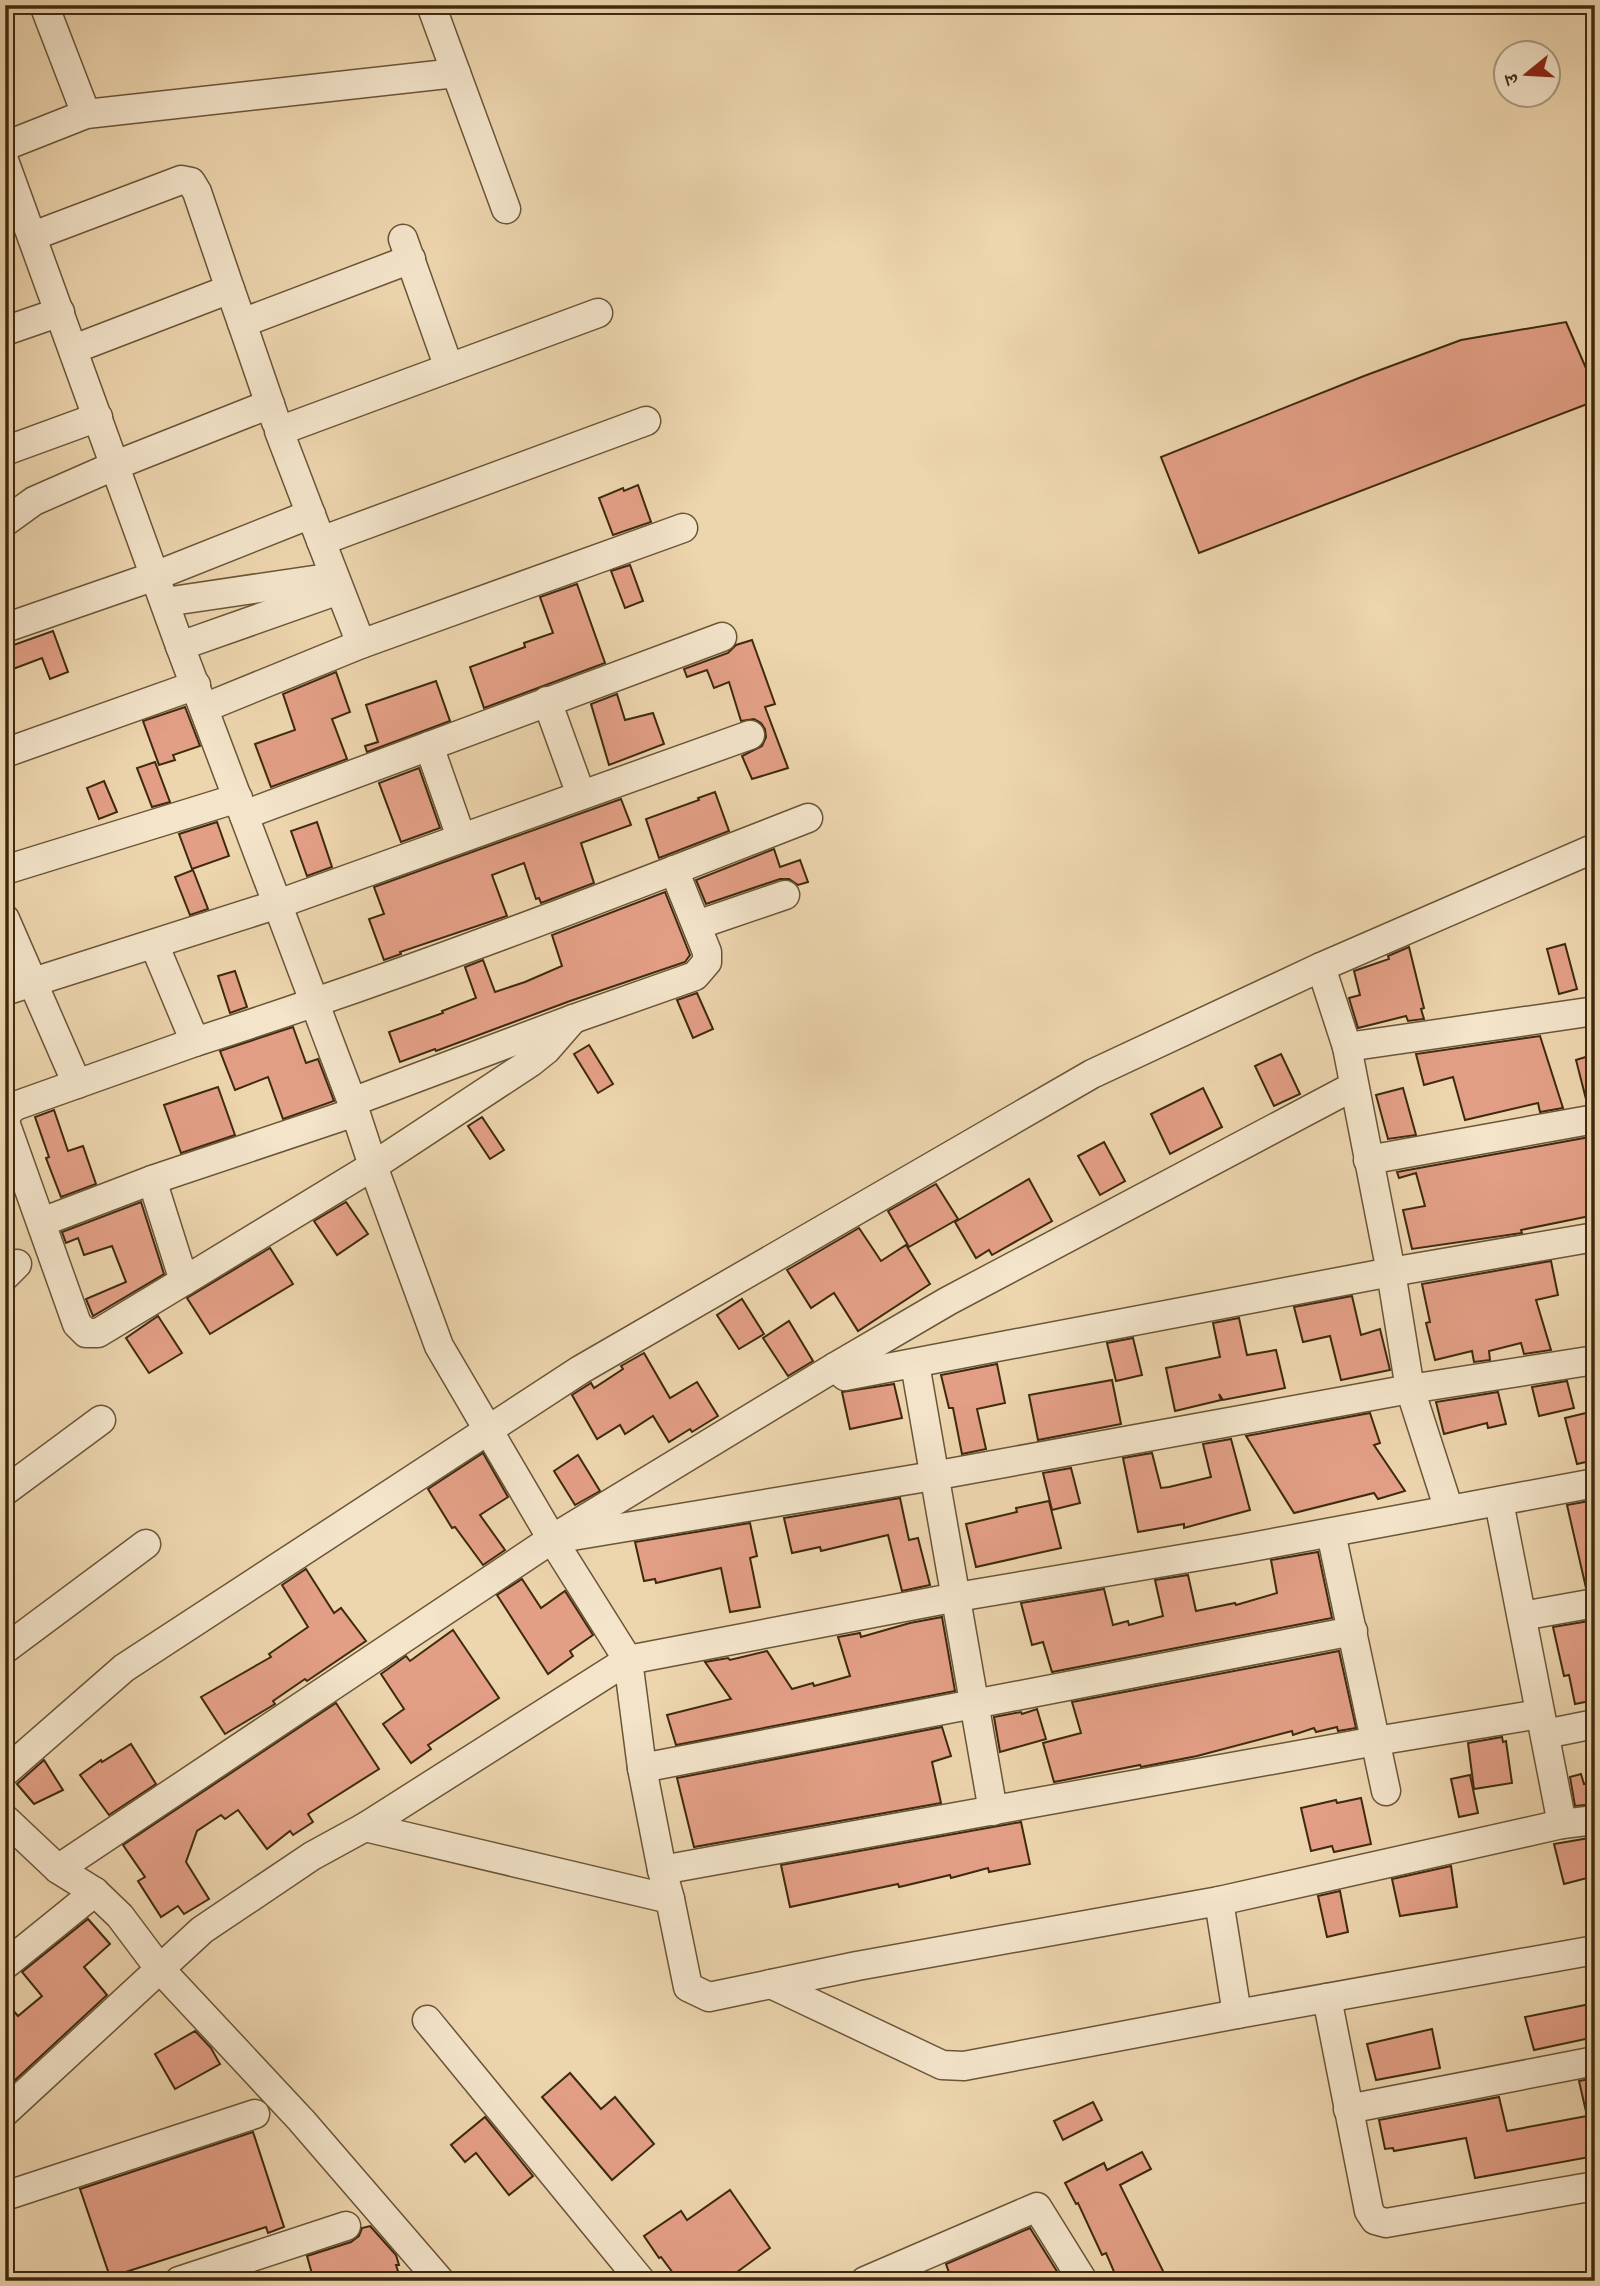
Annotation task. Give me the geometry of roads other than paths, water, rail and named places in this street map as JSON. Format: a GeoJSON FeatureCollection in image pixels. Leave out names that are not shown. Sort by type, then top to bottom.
{"type":"FeatureCollection","features":[{"type":"Feature","properties":{"kind":"street"},"geometry":{"type":"LineString","coordinates":[[44,5],[86,114]]}},
{"type":"Feature","properties":{"kind":"street"},"geometry":{"type":"LineString","coordinates":[[431,5],[506,209]]}},
{"type":"Feature","properties":{"kind":"street"},"geometry":{"type":"LineString","coordinates":[[5,146],[86,114],[456,73]]}},
{"type":"Feature","properties":{"kind":"street"},"geometry":{"type":"LineString","coordinates":[[5,163],[180,646],[354,1107],[439,1346],[552,1539],[628,1660],[642,1768],[688,1987],[709,1997],[857,1966],[1219,1901],[1595,1820]]}},
{"type":"Feature","properties":{"kind":"street"},"geometry":{"type":"LineString","coordinates":[[33,236],[181,180],[191,182],[197,192],[279,431],[361,645]]}},
{"type":"Feature","properties":{"kind":"street"},"geometry":{"type":"LineString","coordinates":[[242,323],[407,249],[449,368]]}},
{"type":"Feature","properties":{"kind":"street"},"geometry":{"type":"LineString","coordinates":[[74,349],[230,289]]}},
{"type":"Feature","properties":{"kind":"street"},"geometry":{"type":"LineString","coordinates":[[5,331],[60,312]]}},
{"type":"Feature","properties":{"kind":"street"},"geometry":{"type":"LineString","coordinates":[[279,431],[598,313]]}},
{"type":"Feature","properties":{"kind":"street"},"geometry":{"type":"LineString","coordinates":[[5,522],[34,501],[116,465],[270,404]]}},
{"type":"Feature","properties":{"kind":"street"},"geometry":{"type":"LineString","coordinates":[[5,451],[98,417]]}},
{"type":"Feature","properties":{"kind":"street"},"geometry":{"type":"LineString","coordinates":[[321,541],[646,421]]}},
{"type":"Feature","properties":{"kind":"street"},"geometry":{"type":"LineString","coordinates":[[5,628],[155,576],[311,514]]}},
{"type":"Feature","properties":{"kind":"street"},"geometry":{"type":"LineString","coordinates":[[5,753],[200,697],[361,645],[684,528]]}},
{"type":"Feature","properties":{"kind":"street"},"geometry":{"type":"LineString","coordinates":[[165,602],[337,583]]}},
{"type":"Feature","properties":{"kind":"street"},"geometry":{"type":"LineString","coordinates":[[180,646],[337,583]]}},
{"type":"Feature","properties":{"kind":"street"},"geometry":{"type":"LineString","coordinates":[[5,870],[241,807],[429,746],[722,637]]}},
{"type":"Feature","properties":{"kind":"street"},"geometry":{"type":"LineString","coordinates":[[547,701],[580,795]]}},
{"type":"Feature","properties":{"kind":"street"},"geometry":{"type":"LineString","coordinates":[[18,986],[278,904],[750,735]]}},
{"type":"Feature","properties":{"kind":"street"},"geometry":{"type":"LineString","coordinates":[[429,746],[461,837]]}},
{"type":"Feature","properties":{"kind":"street"},"geometry":{"type":"LineString","coordinates":[[573,1018],[546,1050],[531,1062],[373,1166],[98,1333],[86,1333],[77,1324],[5,1122],[8,1112],[15,1106],[195,1042],[316,1004],[808,818]]}},
{"type":"Feature","properties":{"kind":"street"},"geometry":{"type":"LineString","coordinates":[[5,1772],[124,1668],[580,1370],[1092,1074],[1321,967],[1595,848]]}},
{"type":"Feature","properties":{"kind":"street"},"geometry":{"type":"LineString","coordinates":[[42,1222],[354,1107],[573,1018],[695,976],[707,962],[707,952],[674,870]]}},
{"type":"Feature","properties":{"kind":"street"},"geometry":{"type":"LineString","coordinates":[[697,925],[785,895]]}},
{"type":"Feature","properties":{"kind":"street"},"geometry":{"type":"LineString","coordinates":[[5,919],[18,986],[77,1084]]}},
{"type":"Feature","properties":{"kind":"street"},"geometry":{"type":"LineString","coordinates":[[154,944],[195,1042]]}},
{"type":"Feature","properties":{"kind":"street"},"geometry":{"type":"LineString","coordinates":[[1321,967],[1347,1047],[1391,1272],[1410,1389],[1449,1510]]}},
{"type":"Feature","properties":{"kind":"street"},"geometry":{"type":"LineString","coordinates":[[1347,1047],[1595,1011]]}},
{"type":"Feature","properties":{"kind":"street"},"geometry":{"type":"LineString","coordinates":[[58,1869],[552,1539],[835,1367],[948,1301],[1354,1086]]}},
{"type":"Feature","properties":{"kind":"street"},"geometry":{"type":"LineString","coordinates":[[1368,1160],[1595,1119]]}},
{"type":"Feature","properties":{"kind":"street"},"geometry":{"type":"LineString","coordinates":[[152,1180],[184,1281]]}},
{"type":"Feature","properties":{"kind":"street"},"geometry":{"type":"LineString","coordinates":[[835,1367],[845,1376],[1391,1272],[1595,1237]]}},
{"type":"Feature","properties":{"kind":"street"},"geometry":{"type":"LineString","coordinates":[[552,1539],[933,1476],[1410,1389],[1595,1360]]}},
{"type":"Feature","properties":{"kind":"street"},"geometry":{"type":"LineString","coordinates":[[915,1364],[993,1811]]}},
{"type":"Feature","properties":{"kind":"street"},"geometry":{"type":"LineString","coordinates":[[5,1491],[102,1420]]}},
{"type":"Feature","properties":{"kind":"street"},"geometry":{"type":"LineString","coordinates":[[5,2112],[202,1930],[312,1856],[365,1827],[628,1660],[957,1597],[1331,1533],[1595,1483]]}},
{"type":"Feature","properties":{"kind":"street"},"geometry":{"type":"LineString","coordinates":[[1499,1502],[1562,1825]]}},
{"type":"Feature","properties":{"kind":"street"},"geometry":{"type":"LineString","coordinates":[[1331,1533],[1386,1791]]}},
{"type":"Feature","properties":{"kind":"street"},"geometry":{"type":"LineString","coordinates":[[5,1649],[146,1544]]}},
{"type":"Feature","properties":{"kind":"street"},"geometry":{"type":"LineString","coordinates":[[1522,1616],[1595,1603]]}},
{"type":"Feature","properties":{"kind":"street"},"geometry":{"type":"LineString","coordinates":[[642,1768],[1353,1631]]}},
{"type":"Feature","properties":{"kind":"street"},"geometry":{"type":"LineString","coordinates":[[662,1870],[1376,1741],[1542,1724],[1595,1724]]}},
{"type":"Feature","properties":{"kind":"street"},"geometry":{"type":"LineString","coordinates":[[5,1819],[58,1869],[95,1892],[120,1916],[159,1968],[301,2120],[440,2281]]}},
{"type":"Feature","properties":{"kind":"street"},"geometry":{"type":"LineString","coordinates":[[365,1827],[670,1899]]}},
{"type":"Feature","properties":{"kind":"street"},"geometry":{"type":"LineString","coordinates":[[5,1965],[95,1892]]}},
{"type":"Feature","properties":{"kind":"street"},"geometry":{"type":"LineString","coordinates":[[1219,1901],[1237,2014]]}},
{"type":"Feature","properties":{"kind":"street"},"geometry":{"type":"LineString","coordinates":[[771,1984],[942,2065],[964,2066],[1595,1950]]}},
{"type":"Feature","properties":{"kind":"street"},"geometry":{"type":"LineString","coordinates":[[1327,1998],[1368,2211],[1375,2220],[1386,2223],[1595,2186]]}},
{"type":"Feature","properties":{"kind":"street"},"geometry":{"type":"LineString","coordinates":[[428,2020],[641,2281]]}},
{"type":"Feature","properties":{"kind":"street"},"geometry":{"type":"LineString","coordinates":[[1349,2109],[1595,2061]]}},
{"type":"Feature","properties":{"kind":"street"},"geometry":{"type":"LineString","coordinates":[[5,2196],[255,2114]]}},
{"type":"Feature","properties":{"kind":"street"},"geometry":{"type":"LineString","coordinates":[[865,2281],[1037,2207],[1083,2281]]}},
{"type":"Feature","properties":{"kind":"street"},"geometry":{"type":"LineString","coordinates":[[179,2281],[346,2226]]}}]}
